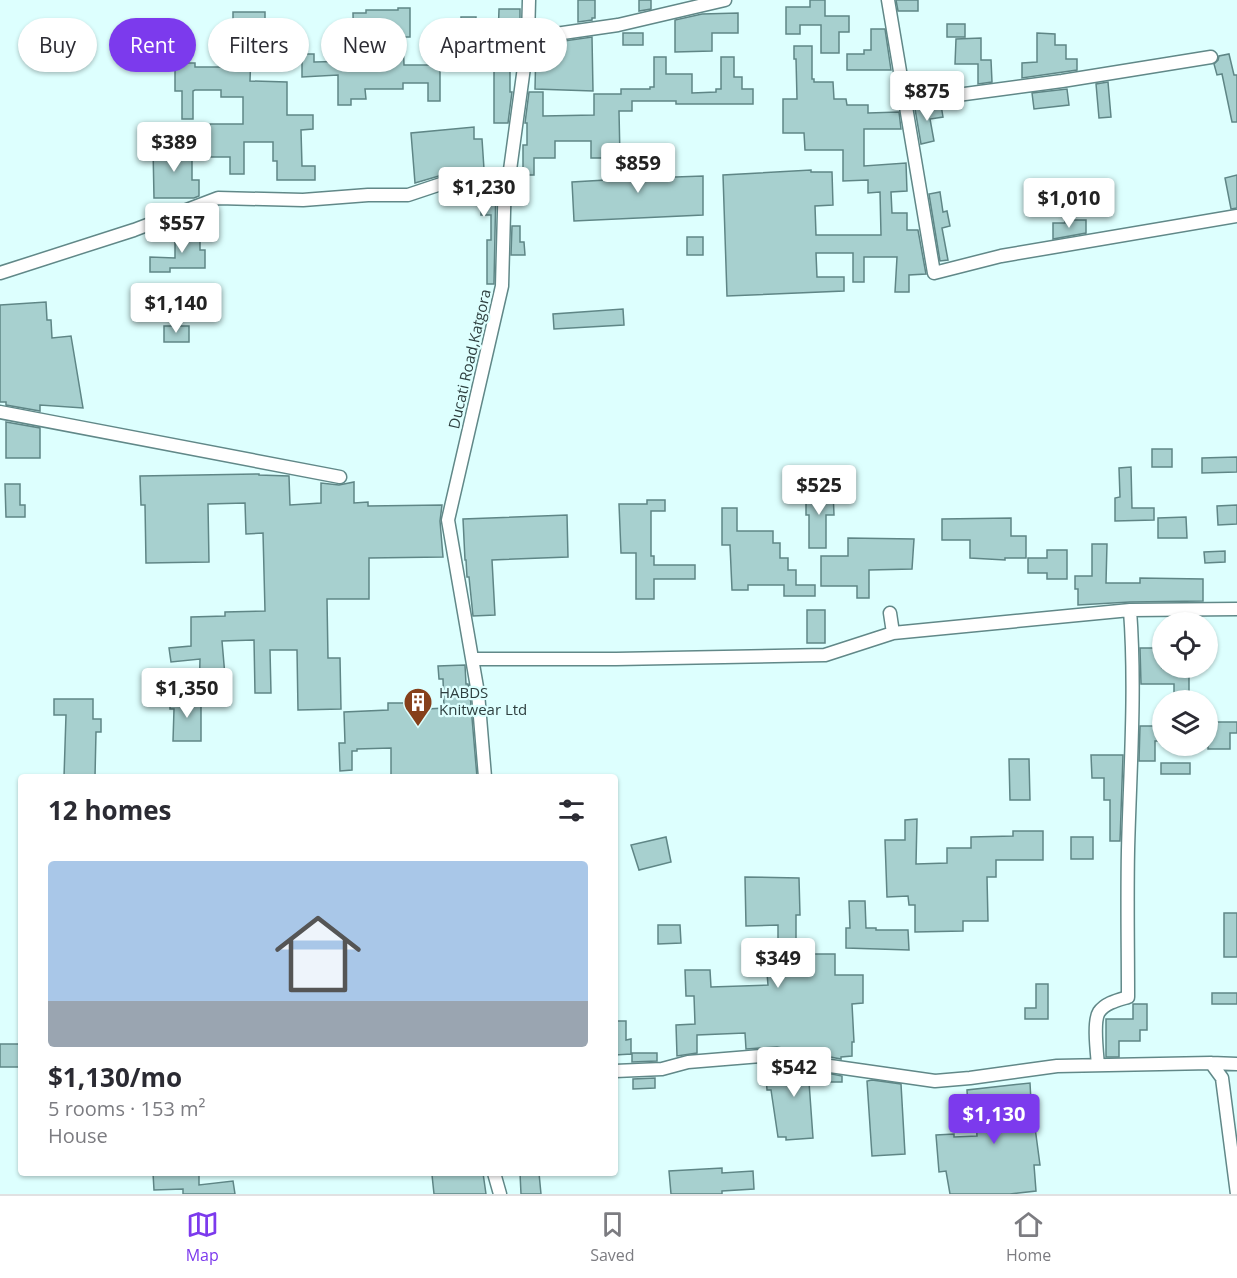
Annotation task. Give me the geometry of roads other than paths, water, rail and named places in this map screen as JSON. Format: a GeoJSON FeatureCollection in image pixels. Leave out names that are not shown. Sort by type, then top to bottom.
{"type":"FeatureCollection","features":[{"type":"Feature","properties":{"kind":"street","name":"Ducati Road,Katgora"},"geometry":{"type":"LineString","coordinates":[[529,0],[529,18]]}},
{"type":"Feature","properties":{"kind":"street"},"geometry":{"type":"LineString","coordinates":[[888,0],[934,273],[1001,256],[1237,216]]}},
{"type":"Feature","properties":{"kind":"street"},"geometry":{"type":"LineString","coordinates":[[567,32],[618,25],[719,1]]}},
{"type":"Feature","properties":{"kind":"street"},"geometry":{"type":"LineString","coordinates":[[905,102],[1062,81],[1211,57]]}},
{"type":"Feature","properties":{"kind":"street","name":"Ducati Road,Katgora"},"geometry":{"type":"LineString","coordinates":[[485,774],[478,693],[448,520],[502,286],[505,175],[510,170],[523,72]]}},
{"type":"Feature","properties":{"kind":"street"},"geometry":{"type":"LineString","coordinates":[[0,273],[134,230],[218,198],[303,200],[368,195],[408,195],[450,182],[505,175]]}},
{"type":"Feature","properties":{"kind":"street"},"geometry":{"type":"LineString","coordinates":[[0,412],[340,477]]}},
{"type":"Feature","properties":{"kind":"street"},"geometry":{"type":"LineString","coordinates":[[472,659],[825,655],[893,633],[1130,610],[1237,609]]}},
{"type":"Feature","properties":{"kind":"street"},"geometry":{"type":"LineString","coordinates":[[1098,1065],[1096,1021],[1098,1013],[1109,1004],[1128,997],[1128,852],[1133,646],[1130,610]]}},
{"type":"Feature","properties":{"kind":"street"},"geometry":{"type":"LineString","coordinates":[[890,613],[893,633]]}},
{"type":"Feature","properties":{"kind":"street"},"geometry":{"type":"LineString","coordinates":[[618,1071],[662,1069],[688,1062],[777,1055],[809,1060],[816,1064],[935,1081],[1057,1066],[1211,1062],[1237,1064]]}},
{"type":"Feature","properties":{"kind":"street"},"geometry":{"type":"LineString","coordinates":[[1211,1062],[1222,1078],[1237,1194]]}},
{"type":"Feature","properties":{"kind":"street"},"geometry":{"type":"LineString","coordinates":[[495,1176],[500,1194]]}},
{"type":"Feature","properties":{"kind":"place","name":"HABDS Knitwear Ltd"},"geometry":{"type":"Point","coordinates":[418,728]}}]}
